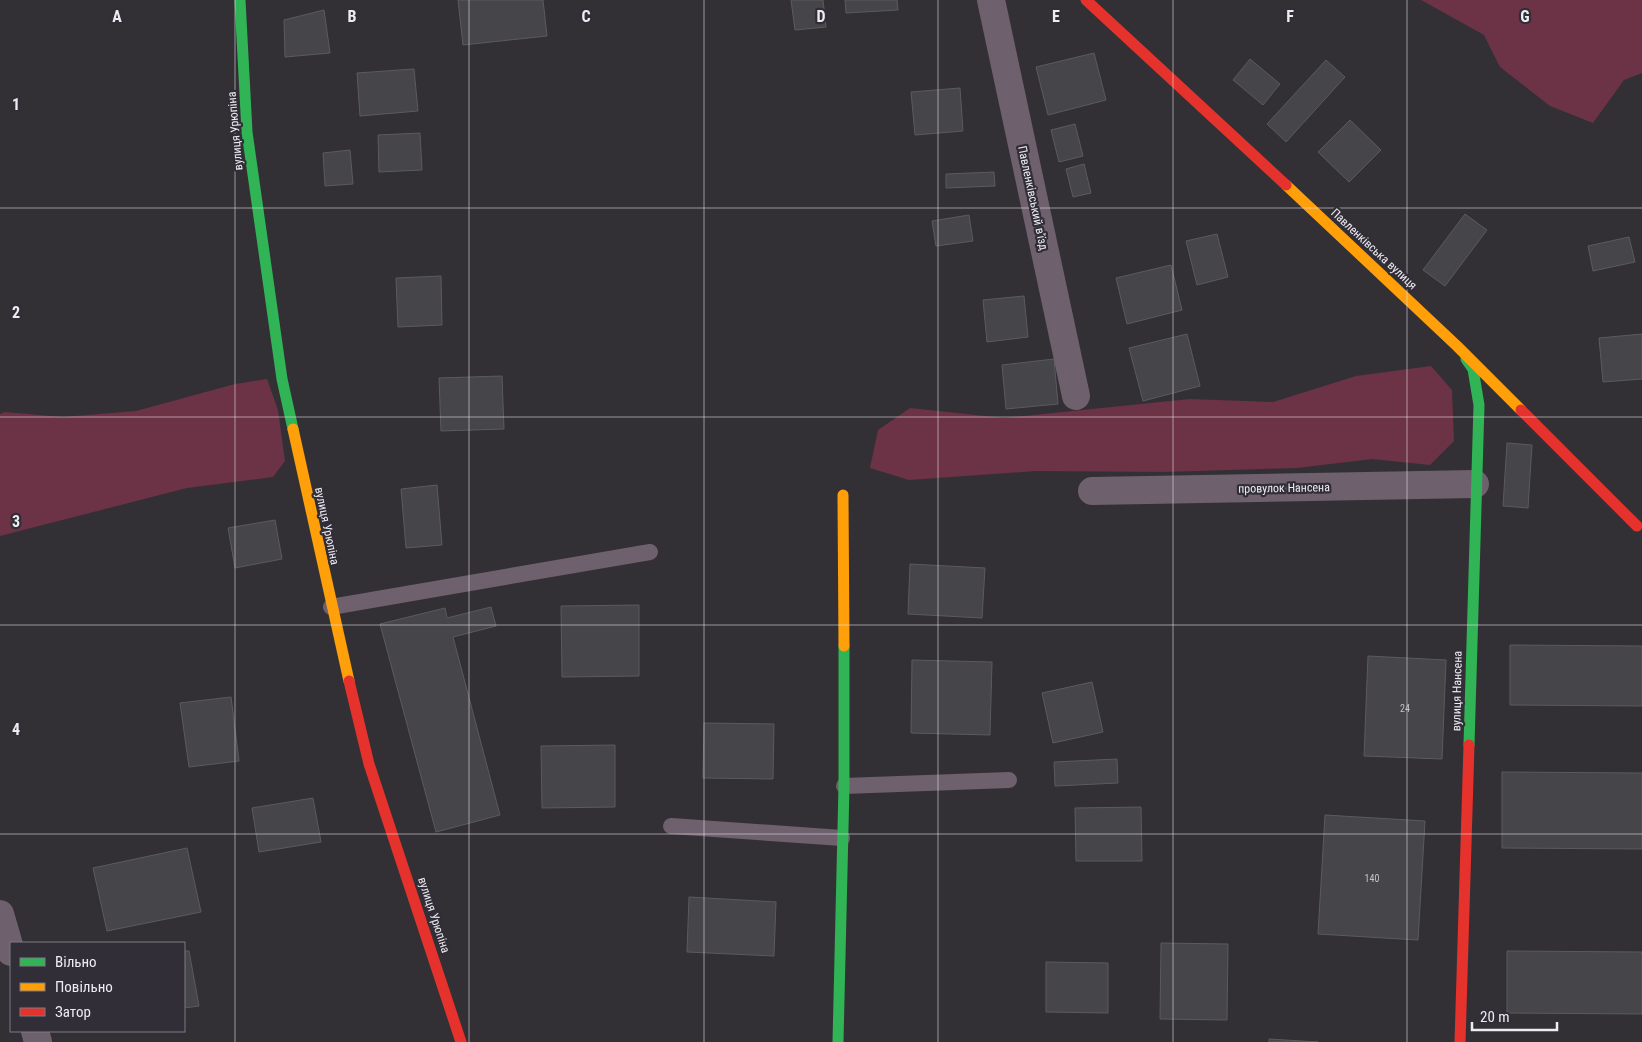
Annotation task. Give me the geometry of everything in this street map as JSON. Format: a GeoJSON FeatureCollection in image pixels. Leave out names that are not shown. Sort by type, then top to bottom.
{"type":"FeatureCollection","features":[{"type":"Feature","properties":{"kind":"street","name":"вулиця Урюпіна"},"geometry":{"type":"LineString","coordinates":[[240,0],[247,132],[282,379],[331,607],[369,764],[461,1042]]}},
{"type":"Feature","properties":{"kind":"street","name":"Павленківський в'їзд"},"geometry":{"type":"LineString","coordinates":[[990,0],[1076,396]]}},
{"type":"Feature","properties":{"kind":"street","name":"Павленківська вулиця"},"geometry":{"type":"LineString","coordinates":[[1086,0],[1136,44],[1457,346],[1637,526]]}},
{"type":"Feature","properties":{"kind":"street","name":"вулиця Нансена"},"geometry":{"type":"LineString","coordinates":[[1457,346],[1472,369],[1479,405],[1475,484],[1460,1042]]}},
{"type":"Feature","properties":{"kind":"street","name":"провулок Нансена"},"geometry":{"type":"LineString","coordinates":[[1092,491],[1475,484]]}},
{"type":"Feature","properties":{"kind":"street"},"geometry":{"type":"LineString","coordinates":[[838,1042],[844,786],[843,495]]}},
{"type":"Feature","properties":{"kind":"street"},"geometry":{"type":"LineString","coordinates":[[0,914],[10,949]]}},
{"type":"Feature","properties":{"kind":"lane"},"geometry":{"type":"LineString","coordinates":[[331,607],[650,552]]}},
{"type":"Feature","properties":{"kind":"lane"},"geometry":{"type":"LineString","coordinates":[[844,786],[1009,780]]}},
{"type":"Feature","properties":{"kind":"lane"},"geometry":{"type":"LineString","coordinates":[[671,826],[842,838]]}},
{"type":"Feature","properties":{"kind":"shaded area"},"geometry":{"type":"Polygon","coordinates":[[[1421,0],[1642,0],[1642,73],[1624,80],[1593,123],[1550,106],[1500,67],[1484,35],[1421,0]]]}},
{"type":"Feature","properties":{"kind":"shaded area"},"geometry":{"type":"Polygon","coordinates":[[[1431,366],[1452,390],[1454,441],[1430,465],[1372,459],[1297,468],[1163,472],[1036,471],[909,480],[870,468],[878,430],[910,408],[1004,418],[1190,399],[1273,402],[1356,376],[1431,366]]]}},
{"type":"Feature","properties":{"kind":"shaded area"},"geometry":{"type":"Polygon","coordinates":[[[267,379],[278,410],[285,461],[273,477],[187,488],[0,536],[0,414],[5,412],[63,417],[136,411],[235,384],[267,379]]]}},
{"type":"Feature","properties":{"kind":"building"},"geometry":{"type":"Polygon","coordinates":[[[458,0],[543,0],[547,36],[463,45],[458,0]]]}},
{"type":"Feature","properties":{"kind":"building"},"geometry":{"type":"Polygon","coordinates":[[[791,0],[823,0],[826,27],[795,30],[791,0]]]}},
{"type":"Feature","properties":{"kind":"building"},"geometry":{"type":"Polygon","coordinates":[[[845,0],[897,0],[898,10],[846,13],[845,0]]]}},
{"type":"Feature","properties":{"kind":"building"},"geometry":{"type":"Polygon","coordinates":[[[324,10],[330,53],[285,57],[284,20],[324,10]]]}},
{"type":"Feature","properties":{"kind":"building"},"geometry":{"type":"Polygon","coordinates":[[[1094,53],[1106,100],[1048,115],[1036,67],[1094,53]]]}},
{"type":"Feature","properties":{"kind":"building"},"geometry":{"type":"Polygon","coordinates":[[[1250,59],[1280,84],[1263,105],[1233,80],[1250,59]]]}},
{"type":"Feature","properties":{"kind":"building"},"geometry":{"type":"Polygon","coordinates":[[[1326,60],[1345,77],[1286,142],[1267,124],[1326,60]]]}},
{"type":"Feature","properties":{"kind":"building"},"geometry":{"type":"Polygon","coordinates":[[[414,69],[418,111],[360,116],[357,73],[414,69]]]}},
{"type":"Feature","properties":{"kind":"building"},"geometry":{"type":"Polygon","coordinates":[[[960,88],[963,131],[915,135],[911,92],[960,88]]]}},
{"type":"Feature","properties":{"kind":"building"},"geometry":{"type":"Polygon","coordinates":[[[1350,120],[1381,150],[1349,182],[1318,152],[1350,120]]]}},
{"type":"Feature","properties":{"kind":"building"},"geometry":{"type":"Polygon","coordinates":[[[1075,124],[1083,156],[1059,162],[1051,130],[1075,124]]]}},
{"type":"Feature","properties":{"kind":"building"},"geometry":{"type":"Polygon","coordinates":[[[420,133],[422,170],[379,172],[378,135],[420,133]]]}},
{"type":"Feature","properties":{"kind":"building"},"geometry":{"type":"Polygon","coordinates":[[[350,150],[353,184],[325,186],[323,153],[350,150]]]}},
{"type":"Feature","properties":{"kind":"building"},"geometry":{"type":"Polygon","coordinates":[[[1084,164],[1091,193],[1073,197],[1066,169],[1084,164]]]}},
{"type":"Feature","properties":{"kind":"building"},"geometry":{"type":"Polygon","coordinates":[[[994,172],[995,186],[946,188],[946,174],[994,172]]]}},
{"type":"Feature","properties":{"kind":"building"},"geometry":{"type":"Polygon","coordinates":[[[1465,214],[1487,230],[1445,286],[1423,270],[1465,214]]]}},
{"type":"Feature","properties":{"kind":"building"},"geometry":{"type":"Polygon","coordinates":[[[969,215],[973,241],[936,246],[932,221],[969,215]]]}},
{"type":"Feature","properties":{"kind":"building"},"geometry":{"type":"Polygon","coordinates":[[[1217,234],[1228,277],[1197,285],[1186,241],[1217,234]]]}},
{"type":"Feature","properties":{"kind":"building"},"geometry":{"type":"Polygon","coordinates":[[[1629,237],[1635,262],[1593,271],[1588,246],[1629,237]]]}},
{"type":"Feature","properties":{"kind":"building"},"geometry":{"type":"Polygon","coordinates":[[[1171,265],[1182,310],[1127,324],[1116,278],[1171,265]]]}},
{"type":"Feature","properties":{"kind":"building"},"geometry":{"type":"Polygon","coordinates":[[[441,276],[442,325],[398,327],[396,278],[441,276]]]}},
{"type":"Feature","properties":{"kind":"building"},"geometry":{"type":"Polygon","coordinates":[[[1024,296],[1028,337],[987,342],[983,300],[1024,296]]]}},
{"type":"Feature","properties":{"kind":"building"},"geometry":{"type":"Polygon","coordinates":[[[1187,334],[1200,386],[1143,401],[1129,348],[1187,334]]]}},
{"type":"Feature","properties":{"kind":"building"},"geometry":{"type":"Polygon","coordinates":[[[1642,334],[1642,379],[1603,382],[1599,338],[1642,334]]]}},
{"type":"Feature","properties":{"kind":"building"},"geometry":{"type":"Polygon","coordinates":[[[1054,359],[1058,404],[1006,409],[1002,365],[1054,359]]]}},
{"type":"Feature","properties":{"kind":"building"},"geometry":{"type":"Polygon","coordinates":[[[502,376],[504,429],[441,431],[439,378],[502,376]]]}},
{"type":"Feature","properties":{"kind":"building"},"geometry":{"type":"Polygon","coordinates":[[[1507,443],[1532,445],[1528,508],[1503,506],[1507,443]]]}},
{"type":"Feature","properties":{"kind":"building"},"geometry":{"type":"Polygon","coordinates":[[[437,485],[442,545],[406,548],[401,489],[437,485]]]}},
{"type":"Feature","properties":{"kind":"building"},"geometry":{"type":"Polygon","coordinates":[[[275,520],[282,559],[235,568],[228,528],[275,520]]]}},
{"type":"Feature","properties":{"kind":"building"},"geometry":{"type":"Polygon","coordinates":[[[910,564],[985,568],[982,618],[908,614],[910,564]]]}},
{"type":"Feature","properties":{"kind":"building"},"geometry":{"type":"Polygon","coordinates":[[[639,605],[639,676],[562,677],[561,606],[639,605]]]}},
{"type":"Feature","properties":{"kind":"building"},"geometry":{"type":"Polygon","coordinates":[[[491,607],[496,626],[453,637],[500,815],[436,832],[380,624],[445,608],[447,618],[491,607]]]}},
{"type":"Feature","properties":{"kind":"building"},"geometry":{"type":"Polygon","coordinates":[[[1510,645],[1642,646],[1642,706],[1510,705],[1510,645]]]}},
{"type":"Feature","properties":{"kind":"building"},"geometry":{"type":"Polygon","coordinates":[[[1368,656],[1446,660],[1442,759],[1364,756],[1368,656]]]}},
{"type":"Feature","properties":{"kind":"building"},"geometry":{"type":"Polygon","coordinates":[[[912,660],[992,662],[990,735],[911,733],[912,660]]]}},
{"type":"Feature","properties":{"kind":"building"},"geometry":{"type":"Polygon","coordinates":[[[1092,682],[1103,732],[1053,743],[1042,693],[1092,682]]]}},
{"type":"Feature","properties":{"kind":"building"},"geometry":{"type":"Polygon","coordinates":[[[231,697],[239,761],[189,767],[180,703],[231,697]]]}},
{"type":"Feature","properties":{"kind":"building"},"geometry":{"type":"Polygon","coordinates":[[[704,723],[774,724],[773,779],[703,778],[704,723]]]}},
{"type":"Feature","properties":{"kind":"building"},"geometry":{"type":"Polygon","coordinates":[[[615,745],[615,807],[542,808],[541,746],[615,745]]]}},
{"type":"Feature","properties":{"kind":"building"},"geometry":{"type":"Polygon","coordinates":[[[1117,759],[1118,783],[1055,786],[1054,762],[1117,759]]]}},
{"type":"Feature","properties":{"kind":"building"},"geometry":{"type":"Polygon","coordinates":[[[1502,772],[1642,773],[1642,849],[1502,848],[1502,772]]]}},
{"type":"Feature","properties":{"kind":"building"},"geometry":{"type":"Polygon","coordinates":[[[313,798],[321,842],[259,852],[252,808],[313,798]]]}},
{"type":"Feature","properties":{"kind":"building"},"geometry":{"type":"Polygon","coordinates":[[[1141,807],[1142,861],[1076,861],[1075,808],[1141,807]]]}},
{"type":"Feature","properties":{"kind":"building"},"geometry":{"type":"Polygon","coordinates":[[[1325,815],[1425,821],[1418,940],[1318,934],[1325,815]]]}},
{"type":"Feature","properties":{"kind":"building"},"geometry":{"type":"Polygon","coordinates":[[[187,848],[201,912],[107,931],[93,868],[187,848]]]}},
{"type":"Feature","properties":{"kind":"building"},"geometry":{"type":"Polygon","coordinates":[[[689,897],[776,902],[774,956],[687,952],[689,897]]]}},
{"type":"Feature","properties":{"kind":"building"},"geometry":{"type":"Polygon","coordinates":[[[1161,943],[1228,944],[1227,1020],[1160,1019],[1161,943]]]}},
{"type":"Feature","properties":{"kind":"building"},"geometry":{"type":"Polygon","coordinates":[[[185,951],[189,951],[199,1006],[185,1008],[185,951]]]}},
{"type":"Feature","properties":{"kind":"building"},"geometry":{"type":"Polygon","coordinates":[[[1507,951],[1642,952],[1642,1014],[1507,1013],[1507,951]]]}},
{"type":"Feature","properties":{"kind":"building"},"geometry":{"type":"Polygon","coordinates":[[[1046,962],[1108,963],[1108,1013],[1046,1012],[1046,962]]]}},
{"type":"Feature","properties":{"kind":"building"},"geometry":{"type":"Polygon","coordinates":[[[1269,1039],[1318,1042],[1269,1042],[1269,1039]]]}},
{"type":"Feature","properties":{"kind":"traffic: fast"},"geometry":{"type":"LineString","coordinates":[[240,0],[247,132],[282,379],[293,429]]}},
{"type":"Feature","properties":{"kind":"traffic: fast"},"geometry":{"type":"LineString","coordinates":[[1466,359],[1473,369],[1479,405],[1469,745]]}},
{"type":"Feature","properties":{"kind":"traffic: fast"},"geometry":{"type":"LineString","coordinates":[[838,1042],[844,786],[844,646]]}},
{"type":"Feature","properties":{"kind":"traffic: slow"},"geometry":{"type":"LineString","coordinates":[[1286,185],[1457,346],[1521,410]]}},
{"type":"Feature","properties":{"kind":"traffic: slow"},"geometry":{"type":"LineString","coordinates":[[293,429],[349,681]]}},
{"type":"Feature","properties":{"kind":"traffic: slow"},"geometry":{"type":"LineString","coordinates":[[843,495],[844,646]]}},
{"type":"Feature","properties":{"kind":"traffic: jam"},"geometry":{"type":"LineString","coordinates":[[1086,0],[1286,185]]}},
{"type":"Feature","properties":{"kind":"traffic: jam"},"geometry":{"type":"LineString","coordinates":[[1521,410],[1637,526]]}},
{"type":"Feature","properties":{"kind":"traffic: jam"},"geometry":{"type":"LineString","coordinates":[[349,681],[369,764],[461,1042]]}},
{"type":"Feature","properties":{"kind":"traffic: jam"},"geometry":{"type":"LineString","coordinates":[[1460,1042],[1469,745]]}}]}
